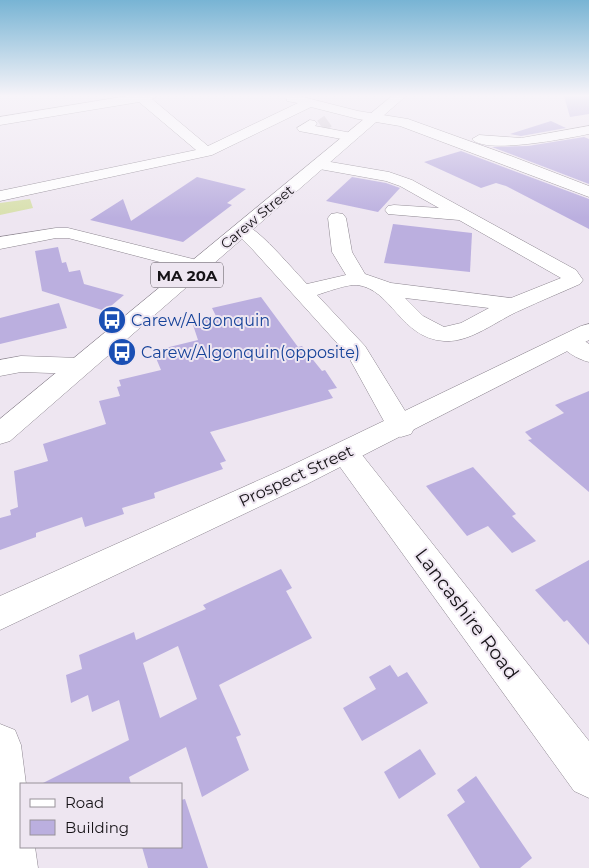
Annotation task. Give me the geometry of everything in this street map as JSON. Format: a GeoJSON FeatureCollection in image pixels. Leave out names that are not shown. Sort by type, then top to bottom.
{"type":"FeatureCollection","features":[{"type":"Feature","properties":{"kind":"street"},"geometry":{"type":"LineString","coordinates":[[189,137],[207,152]]}},
{"type":"Feature","properties":{"kind":"street"},"geometry":{"type":"LineString","coordinates":[[0,196],[207,152],[239,137]]}},
{"type":"Feature","properties":{"kind":"street","name":"Carew Street"},"geometry":{"type":"LineString","coordinates":[[0,434],[319,165],[325,137]]}},
{"type":"Feature","properties":{"kind":"street"},"geometry":{"type":"LineString","coordinates":[[442,137],[526,166],[589,192]]}},
{"type":"Feature","properties":{"kind":"street"},"geometry":{"type":"LineString","coordinates":[[452,137],[501,142],[527,142],[555,137]]}},
{"type":"Feature","properties":{"kind":"street"},"geometry":{"type":"LineString","coordinates":[[526,166],[519,158],[519,151],[527,142]]}},
{"type":"Feature","properties":{"kind":"street"},"geometry":{"type":"LineString","coordinates":[[319,165],[406,183],[569,274],[572,280],[452,334],[430,331],[402,310],[387,288]]}},
{"type":"Feature","properties":{"kind":"street"},"geometry":{"type":"LineString","coordinates":[[394,210],[466,216]]}},
{"type":"Feature","properties":{"kind":"street"},"geometry":{"type":"LineString","coordinates":[[337,218],[342,252],[358,278]]}},
{"type":"Feature","properties":{"kind":"street"},"geometry":{"type":"LineString","coordinates":[[242,230],[260,246],[357,351],[401,427]]}},
{"type":"Feature","properties":{"kind":"street"},"geometry":{"type":"LineString","coordinates":[[0,243],[56,233],[68,233],[198,266]]}},
{"type":"Feature","properties":{"kind":"street"},"geometry":{"type":"LineString","coordinates":[[302,292],[358,278],[387,288],[513,305]]}},
{"type":"Feature","properties":{"kind":"street","name":"Prospect Street"},"geometry":{"type":"LineString","coordinates":[[0,613],[106,566],[582,342]]}},
{"type":"Feature","properties":{"kind":"street"},"geometry":{"type":"LineString","coordinates":[[0,368],[21,364],[80,366]]}},
{"type":"Feature","properties":{"kind":"street","name":"Lancashire Road"},"geometry":{"type":"LineString","coordinates":[[346,453],[589,776]]}},
{"type":"Feature","properties":{"kind":"street"},"geometry":{"type":"LineString","coordinates":[[0,745],[14,868]]}},
{"type":"Feature","properties":{"kind":"green space"},"geometry":{"type":"Polygon","coordinates":[[[30,199],[33,208],[0,215],[0,203],[30,199]]]}},
{"type":"Feature","properties":{"kind":"building"},"geometry":{"type":"Polygon","coordinates":[[[584,137],[589,139],[589,184],[492,147],[528,146],[584,137]]]}},
{"type":"Feature","properties":{"kind":"building"},"geometry":{"type":"Polygon","coordinates":[[[461,151],[589,199],[589,229],[506,186],[496,183],[481,188],[424,162],[461,151]]]}},
{"type":"Feature","properties":{"kind":"building"},"geometry":{"type":"Polygon","coordinates":[[[197,177],[246,189],[227,203],[232,205],[183,242],[90,220],[123,199],[131,221],[197,177]]]}},
{"type":"Feature","properties":{"kind":"building"},"geometry":{"type":"Polygon","coordinates":[[[352,177],[386,183],[400,188],[378,212],[326,201],[352,177]]]}},
{"type":"Feature","properties":{"kind":"building"},"geometry":{"type":"Polygon","coordinates":[[[393,224],[472,233],[470,272],[384,263],[393,224]]]}},
{"type":"Feature","properties":{"kind":"building"},"geometry":{"type":"Polygon","coordinates":[[[58,247],[62,263],[66,262],[69,272],[80,270],[84,284],[124,295],[105,311],[42,291],[35,251],[58,247]]]}},
{"type":"Feature","properties":{"kind":"building"},"geometry":{"type":"Polygon","coordinates":[[[261,297],[298,347],[302,346],[322,371],[325,370],[337,388],[328,390],[333,398],[210,432],[226,461],[220,463],[223,469],[154,493],[155,498],[122,508],[124,514],[85,527],[82,517],[36,533],[36,537],[0,550],[0,518],[11,515],[10,510],[18,507],[14,471],[48,461],[43,444],[106,424],[99,401],[120,396],[117,387],[121,386],[119,380],[161,370],[153,351],[198,340],[192,322],[217,318],[212,308],[261,297]]]}},
{"type":"Feature","properties":{"kind":"building"},"geometry":{"type":"Polygon","coordinates":[[[59,303],[67,328],[0,344],[0,318],[59,303]]]}},
{"type":"Feature","properties":{"kind":"building"},"geometry":{"type":"Polygon","coordinates":[[[589,391],[589,492],[528,440],[532,439],[525,432],[564,413],[555,405],[589,391]]]}},
{"type":"Feature","properties":{"kind":"building"},"geometry":{"type":"Polygon","coordinates":[[[473,467],[516,514],[512,516],[536,541],[512,553],[488,526],[467,536],[426,486],[473,467]]]}},
{"type":"Feature","properties":{"kind":"building"},"geometry":{"type":"Polygon","coordinates":[[[589,560],[589,645],[567,620],[564,622],[535,590],[589,560]]]}},
{"type":"Feature","properties":{"kind":"building"},"geometry":{"type":"Polygon","coordinates":[[[281,569],[292,588],[286,591],[312,638],[219,685],[241,735],[236,737],[249,770],[202,797],[186,747],[129,777],[131,783],[43,783],[129,740],[119,700],[92,712],[88,695],[71,703],[66,675],[82,669],[79,655],[134,632],[136,640],[206,609],[203,605],[281,569]],[[178,646],[143,663],[160,718],[197,699],[178,646]]]}},
{"type":"Feature","properties":{"kind":"building"},"geometry":{"type":"Polygon","coordinates":[[[390,665],[398,677],[407,672],[428,703],[362,741],[343,708],[376,689],[369,677],[390,665]]]}},
{"type":"Feature","properties":{"kind":"building"},"geometry":{"type":"Polygon","coordinates":[[[420,749],[436,774],[399,799],[384,772],[420,749]]]}},
{"type":"Feature","properties":{"kind":"building"},"geometry":{"type":"Polygon","coordinates":[[[476,776],[532,858],[520,868],[480,868],[447,815],[465,802],[457,790],[476,776]]]}},
{"type":"Feature","properties":{"kind":"building"},"geometry":{"type":"Polygon","coordinates":[[[185,799],[208,868],[148,868],[142,848],[182,848],[182,800],[185,799]]]}},
{"type":"Feature","properties":{"kind":"place","name":"Carew/Algonquin"},"geometry":{"type":"Point","coordinates":[112,320]}},
{"type":"Feature","properties":{"kind":"place","name":"Carew/Algonquin(opposite)"},"geometry":{"type":"Point","coordinates":[122,352]}}]}
